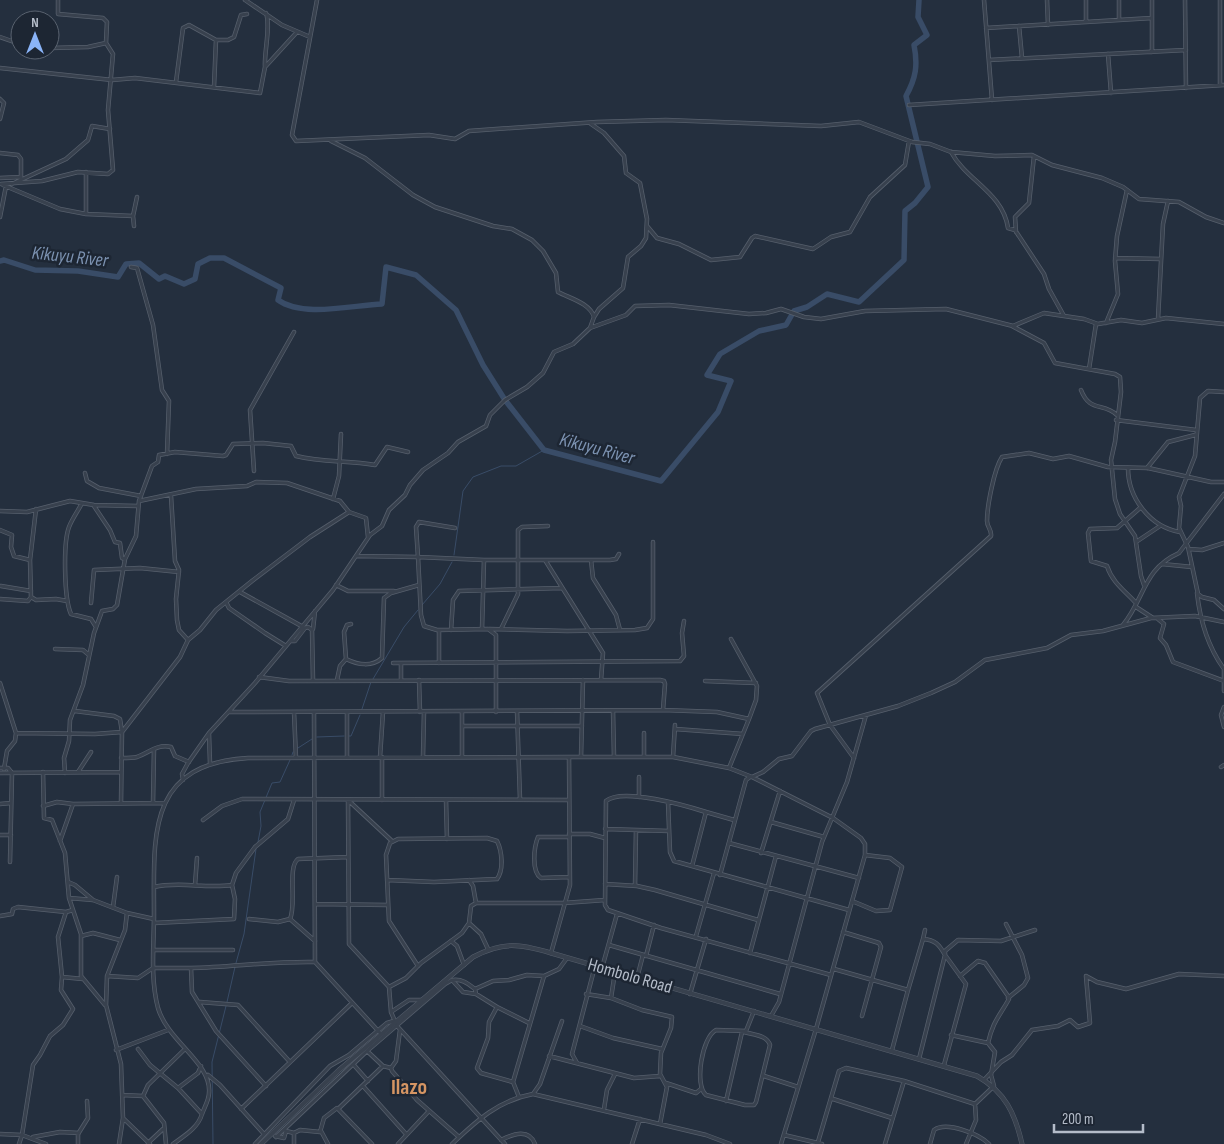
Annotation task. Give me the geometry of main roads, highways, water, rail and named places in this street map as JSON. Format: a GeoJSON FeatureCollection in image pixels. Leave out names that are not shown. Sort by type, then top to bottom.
{"type":"FeatureCollection","features":[{"type":"Feature","properties":{"kind":"waterway","name":"Kikuyu River"},"geometry":{"type":"LineString","coordinates":[[0,261],[4,260],[35,270],[78,271],[118,277],[126,264],[139,263],[159,279],[165,276],[184,284],[195,279],[198,264],[210,258],[224,258],[281,288],[278,300],[288,305],[314,309],[382,304],[386,267],[416,275],[456,310],[483,365],[505,400],[544,450],[661,481],[718,412],[731,381],[707,375],[720,354],[759,331],[786,325],[794,311],[807,307],[827,294],[859,302],[904,260],[905,211],[915,203],[928,187],[906,96],[915,71],[914,45],[927,35],[918,17],[919,0]]}},
{"type":"Feature","properties":{"kind":"waterway"},"geometry":{"type":"LineString","coordinates":[[454,555],[463,491],[473,477],[501,466],[516,466],[544,450]]}},
{"type":"Feature","properties":{"kind":"waterway"},"geometry":{"type":"LineString","coordinates":[[422,605],[440,584],[452,562]]}},
{"type":"Feature","properties":{"kind":"waterway"},"geometry":{"type":"LineString","coordinates":[[373,679],[404,627],[418,610]]}},
{"type":"Feature","properties":{"kind":"waterway"},"geometry":{"type":"LineString","coordinates":[[362,709],[371,682]]}},
{"type":"Feature","properties":{"kind":"waterway"},"geometry":{"type":"LineString","coordinates":[[349,736],[351,736],[360,715]]}},
{"type":"Feature","properties":{"kind":"waterway"},"geometry":{"type":"LineString","coordinates":[[317,737],[344,736]]}},
{"type":"Feature","properties":{"kind":"waterway"},"geometry":{"type":"LineString","coordinates":[[298,748],[312,739]]}},
{"type":"Feature","properties":{"kind":"waterway"},"geometry":{"type":"LineString","coordinates":[[258,842],[261,826],[260,812],[272,783],[280,782],[290,760]]}},
{"type":"Feature","properties":{"kind":"waterway"},"geometry":{"type":"LineString","coordinates":[[236,963],[244,934],[256,849]]}},
{"type":"Feature","properties":{"kind":"waterway"},"geometry":{"type":"LineString","coordinates":[[227,1002],[235,967]]}},
{"type":"Feature","properties":{"kind":"waterway"},"geometry":{"type":"LineString","coordinates":[[213,1144],[212,1062],[226,1006]]}},
{"type":"Feature","properties":{"kind":"district","name":"Ilazo"},"geometry":{"type":"Point","coordinates":[409,1087]}}]}
